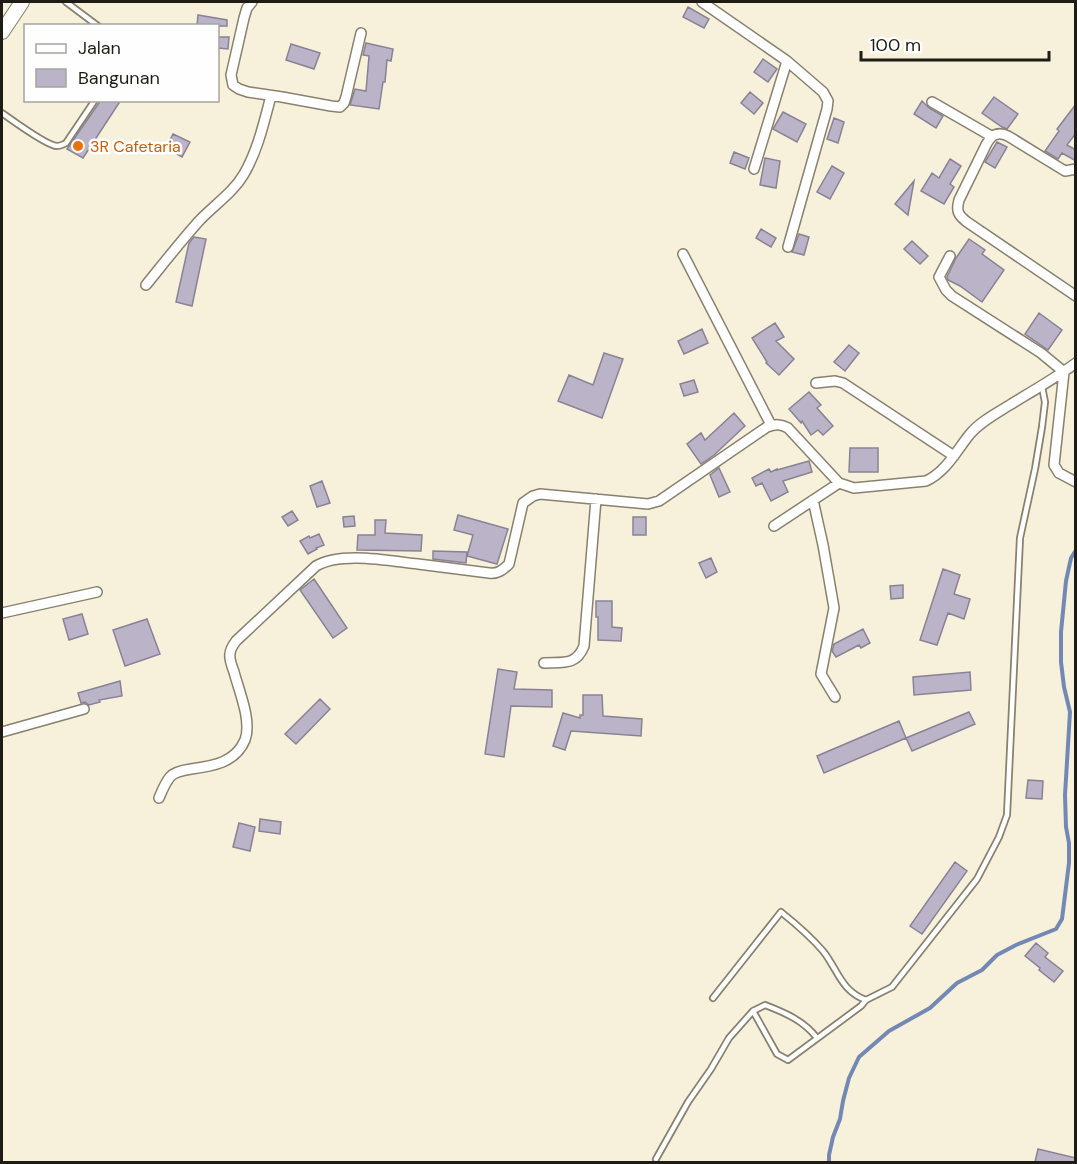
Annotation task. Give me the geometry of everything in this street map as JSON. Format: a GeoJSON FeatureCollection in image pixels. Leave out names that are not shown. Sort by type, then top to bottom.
{"type":"FeatureCollection","features":[{"type":"Feature","properties":{"kind":"main road"},"geometry":{"type":"LineString","coordinates":[[2,32],[22,2]]}},
{"type":"Feature","properties":{"kind":"street"},"geometry":{"type":"LineString","coordinates":[[252,2],[244,18],[231,75],[233,85],[248,92],[340,107],[344,104],[346,97],[361,33]]}},
{"type":"Feature","properties":{"kind":"street"},"geometry":{"type":"LineString","coordinates":[[702,2],[788,61],[823,92],[828,101],[788,247]]}},
{"type":"Feature","properties":{"kind":"street"},"geometry":{"type":"LineString","coordinates":[[754,169],[788,61]]}},
{"type":"Feature","properties":{"kind":"street"},"geometry":{"type":"LineString","coordinates":[[146,285],[200,220],[244,174],[260,138],[271,96]]}},
{"type":"Feature","properties":{"kind":"street"},"geometry":{"type":"LineString","coordinates":[[932,102],[991,136]]}},
{"type":"Feature","properties":{"kind":"street"},"geometry":{"type":"LineString","coordinates":[[1076,169],[1065,171],[1004,134],[995,134],[991,136],[957,208],[959,216],[1076,296]]}},
{"type":"Feature","properties":{"kind":"street"},"geometry":{"type":"LineString","coordinates":[[683,254],[771,425]]}},
{"type":"Feature","properties":{"kind":"street"},"geometry":{"type":"LineString","coordinates":[[950,256],[939,277],[946,290],[1041,353],[1064,372]]}},
{"type":"Feature","properties":{"kind":"street"},"geometry":{"type":"LineString","coordinates":[[159,798],[171,775],[221,763],[231,758],[240,749],[246,736],[248,722],[230,651],[236,641],[322,562],[357,558],[494,574],[509,564],[521,508],[533,495],[648,504],[659,501],[771,425],[782,425],[788,428],[839,483],[854,488],[926,481],[940,472],[975,429],[989,417],[1076,363]]}},
{"type":"Feature","properties":{"kind":"street"},"geometry":{"type":"LineString","coordinates":[[1064,372],[1054,465],[1059,473],[1076,482]]}},
{"type":"Feature","properties":{"kind":"street"},"geometry":{"type":"LineString","coordinates":[[816,383],[835,381],[843,383],[954,456]]}},
{"type":"Feature","properties":{"kind":"street"},"geometry":{"type":"LineString","coordinates":[[774,526],[839,483]]}},
{"type":"Feature","properties":{"kind":"street"},"geometry":{"type":"LineString","coordinates":[[544,663],[574,661],[579,658],[584,646],[596,499]]}},
{"type":"Feature","properties":{"kind":"street"},"geometry":{"type":"LineString","coordinates":[[813,500],[834,608],[821,674],[835,697]]}},
{"type":"Feature","properties":{"kind":"street"},"geometry":{"type":"LineString","coordinates":[[2,613],[97,592]]}},
{"type":"Feature","properties":{"kind":"street"},"geometry":{"type":"LineString","coordinates":[[2,732],[84,708]]}},
{"type":"Feature","properties":{"kind":"lane"},"geometry":{"type":"LineString","coordinates":[[66,2],[95,24]]}},
{"type":"Feature","properties":{"kind":"lane"},"geometry":{"type":"LineString","coordinates":[[2,113],[43,140],[58,146],[66,143],[94,102]]}},
{"type":"Feature","properties":{"kind":"lane"},"geometry":{"type":"LineString","coordinates":[[753,1011],[777,1054],[788,1060],[866,1000],[892,987],[977,879],[999,837],[1006,815],[1020,538],[1042,427],[1045,402],[1041,386]]}},
{"type":"Feature","properties":{"kind":"lane"},"geometry":{"type":"LineString","coordinates":[[713,998],[781,912],[804,931],[825,954],[839,978],[855,996],[866,1000]]}},
{"type":"Feature","properties":{"kind":"lane"},"geometry":{"type":"LineString","coordinates":[[656,1159],[687,1102],[711,1069],[729,1038],[753,1011],[765,1005],[776,1009],[808,1027],[817,1038]]}},
{"type":"Feature","properties":{"kind":"building"},"geometry":{"type":"Polygon","coordinates":[[[688,7],[709,19],[704,28],[683,17],[688,7]]]}},
{"type":"Feature","properties":{"kind":"building"},"geometry":{"type":"Polygon","coordinates":[[[198,15],[227,20],[227,26],[197,24],[198,15]]]}},
{"type":"Feature","properties":{"kind":"building"},"geometry":{"type":"Polygon","coordinates":[[[219,37],[229,37],[228,49],[219,48],[219,37]]]}},
{"type":"Feature","properties":{"kind":"building"},"geometry":{"type":"Polygon","coordinates":[[[366,43],[393,49],[391,61],[387,60],[379,109],[350,105],[355,89],[366,91],[369,56],[363,55],[366,43]]]}},
{"type":"Feature","properties":{"kind":"building"},"geometry":{"type":"Polygon","coordinates":[[[291,44],[320,53],[314,69],[286,60],[291,44]]]}},
{"type":"Feature","properties":{"kind":"building"},"geometry":{"type":"Polygon","coordinates":[[[763,59],[777,69],[768,82],[754,72],[763,59]]]}},
{"type":"Feature","properties":{"kind":"building"},"geometry":{"type":"Polygon","coordinates":[[[750,92],[763,103],[754,114],[741,103],[750,92]]]}},
{"type":"Feature","properties":{"kind":"building"},"geometry":{"type":"Polygon","coordinates":[[[994,97],[1018,114],[1007,129],[982,113],[994,97]]]}},
{"type":"Feature","properties":{"kind":"building"},"geometry":{"type":"Polygon","coordinates":[[[922,101],[943,116],[936,128],[914,114],[922,101]]]}},
{"type":"Feature","properties":{"kind":"building"},"geometry":{"type":"Polygon","coordinates":[[[100,102],[120,102],[83,158],[67,149],[100,102]]]}},
{"type":"Feature","properties":{"kind":"building"},"geometry":{"type":"Polygon","coordinates":[[[1076,104],[1076,133],[1067,145],[1076,150],[1076,161],[1062,153],[1058,159],[1045,151],[1059,131],[1057,129],[1076,104]]]}},
{"type":"Feature","properties":{"kind":"building"},"geometry":{"type":"Polygon","coordinates":[[[783,112],[806,124],[797,142],[773,129],[783,112]]]}},
{"type":"Feature","properties":{"kind":"building"},"geometry":{"type":"Polygon","coordinates":[[[834,118],[844,122],[838,143],[827,139],[834,118]]]}},
{"type":"Feature","properties":{"kind":"building"},"geometry":{"type":"Polygon","coordinates":[[[173,134],[190,142],[182,157],[166,148],[173,134]]]}},
{"type":"Feature","properties":{"kind":"building"},"geometry":{"type":"Polygon","coordinates":[[[997,142],[1007,147],[995,168],[985,162],[997,142]]]}},
{"type":"Feature","properties":{"kind":"building"},"geometry":{"type":"Polygon","coordinates":[[[734,152],[749,158],[745,169],[730,163],[734,152]]]}},
{"type":"Feature","properties":{"kind":"building"},"geometry":{"type":"Polygon","coordinates":[[[765,158],[780,161],[776,188],[760,185],[765,158]]]}},
{"type":"Feature","properties":{"kind":"building"},"geometry":{"type":"Polygon","coordinates":[[[950,159],[961,166],[950,184],[954,187],[944,204],[921,191],[932,173],[939,178],[950,159]]]}},
{"type":"Feature","properties":{"kind":"building"},"geometry":{"type":"Polygon","coordinates":[[[832,166],[844,173],[830,199],[817,192],[832,166]]]}},
{"type":"Feature","properties":{"kind":"building"},"geometry":{"type":"Polygon","coordinates":[[[914,181],[908,215],[895,204],[914,181]]]}},
{"type":"Feature","properties":{"kind":"building"},"geometry":{"type":"Polygon","coordinates":[[[761,229],[776,238],[771,247],[756,238],[761,229]]]}},
{"type":"Feature","properties":{"kind":"building"},"geometry":{"type":"Polygon","coordinates":[[[799,234],[809,237],[804,255],[792,252],[799,234]]]}},
{"type":"Feature","properties":{"kind":"building"},"geometry":{"type":"Polygon","coordinates":[[[194,237],[206,239],[192,306],[176,302],[189,243],[194,237]]]}},
{"type":"Feature","properties":{"kind":"building"},"geometry":{"type":"Polygon","coordinates":[[[969,239],[985,250],[982,254],[1004,270],[982,302],[948,280],[947,277],[969,239]]]}},
{"type":"Feature","properties":{"kind":"building"},"geometry":{"type":"Polygon","coordinates":[[[912,241],[928,256],[920,264],[904,249],[912,241]]]}},
{"type":"Feature","properties":{"kind":"building"},"geometry":{"type":"Polygon","coordinates":[[[1039,313],[1062,330],[1048,350],[1025,334],[1039,313]]]}},
{"type":"Feature","properties":{"kind":"building"},"geometry":{"type":"Polygon","coordinates":[[[775,323],[784,337],[776,341],[794,359],[779,375],[766,363],[752,338],[775,323]]]}},
{"type":"Feature","properties":{"kind":"building"},"geometry":{"type":"Polygon","coordinates":[[[702,329],[708,343],[684,354],[678,341],[702,329]]]}},
{"type":"Feature","properties":{"kind":"building"},"geometry":{"type":"Polygon","coordinates":[[[849,345],[859,353],[845,371],[834,362],[849,345]]]}},
{"type":"Feature","properties":{"kind":"building"},"geometry":{"type":"Polygon","coordinates":[[[604,353],[623,359],[602,418],[558,401],[569,375],[593,385],[604,353]]]}},
{"type":"Feature","properties":{"kind":"building"},"geometry":{"type":"Polygon","coordinates":[[[694,380],[698,392],[684,396],[680,384],[694,380]]]}},
{"type":"Feature","properties":{"kind":"building"},"geometry":{"type":"Polygon","coordinates":[[[809,392],[821,405],[817,408],[833,426],[823,435],[818,430],[811,435],[802,421],[801,423],[789,409],[809,392]]]}},
{"type":"Feature","properties":{"kind":"building"},"geometry":{"type":"Polygon","coordinates":[[[734,413],[745,426],[701,464],[687,444],[701,433],[705,440],[734,413]]]}},
{"type":"Feature","properties":{"kind":"building"},"geometry":{"type":"Polygon","coordinates":[[[850,448],[878,448],[878,472],[849,472],[850,448]]]}},
{"type":"Feature","properties":{"kind":"building"},"geometry":{"type":"Polygon","coordinates":[[[809,461],[812,472],[783,481],[788,492],[771,501],[762,483],[756,486],[752,478],[769,469],[771,472],[809,461]]]}},
{"type":"Feature","properties":{"kind":"building"},"geometry":{"type":"Polygon","coordinates":[[[719,468],[730,492],[719,497],[710,475],[719,468]]]}},
{"type":"Feature","properties":{"kind":"building"},"geometry":{"type":"Polygon","coordinates":[[[322,481],[330,503],[317,507],[310,486],[322,481]]]}},
{"type":"Feature","properties":{"kind":"building"},"geometry":{"type":"Polygon","coordinates":[[[292,511],[298,520],[288,526],[282,517],[292,511]]]}},
{"type":"Feature","properties":{"kind":"building"},"geometry":{"type":"Polygon","coordinates":[[[458,515],[508,529],[497,564],[467,556],[473,535],[454,530],[458,515]]]}},
{"type":"Feature","properties":{"kind":"building"},"geometry":{"type":"Polygon","coordinates":[[[354,516],[355,526],[344,527],[343,517],[354,516]]]}},
{"type":"Feature","properties":{"kind":"building"},"geometry":{"type":"Polygon","coordinates":[[[633,517],[646,517],[646,535],[633,535],[633,517]]]}},
{"type":"Feature","properties":{"kind":"building"},"geometry":{"type":"Polygon","coordinates":[[[375,520],[386,520],[385,533],[422,535],[421,551],[357,550],[358,535],[375,535],[375,520]]]}},
{"type":"Feature","properties":{"kind":"building"},"geometry":{"type":"Polygon","coordinates":[[[319,534],[324,545],[308,554],[300,541],[319,534]]]}},
{"type":"Feature","properties":{"kind":"building"},"geometry":{"type":"Polygon","coordinates":[[[433,551],[467,552],[466,563],[433,559],[433,551]]]}},
{"type":"Feature","properties":{"kind":"building"},"geometry":{"type":"Polygon","coordinates":[[[711,558],[717,572],[706,578],[699,563],[711,558]]]}},
{"type":"Feature","properties":{"kind":"building"},"geometry":{"type":"Polygon","coordinates":[[[943,569],[960,575],[954,594],[970,599],[964,619],[948,613],[937,645],[920,640],[943,569]]]}},
{"type":"Feature","properties":{"kind":"building"},"geometry":{"type":"Polygon","coordinates":[[[314,579],[347,628],[333,638],[300,590],[314,579]]]}},
{"type":"Feature","properties":{"kind":"building"},"geometry":{"type":"Polygon","coordinates":[[[903,585],[903,598],[891,599],[890,586],[903,585]]]}},
{"type":"Feature","properties":{"kind":"building"},"geometry":{"type":"Polygon","coordinates":[[[596,601],[612,601],[612,627],[622,628],[621,641],[598,640],[596,601]]]}},
{"type":"Feature","properties":{"kind":"building"},"geometry":{"type":"Polygon","coordinates":[[[82,614],[88,634],[69,640],[63,619],[82,614]]]}},
{"type":"Feature","properties":{"kind":"building"},"geometry":{"type":"Polygon","coordinates":[[[147,619],[160,654],[125,666],[113,630],[147,619]]]}},
{"type":"Feature","properties":{"kind":"building"},"geometry":{"type":"Polygon","coordinates":[[[863,629],[870,643],[861,648],[859,645],[836,657],[832,651],[834,644],[863,629]]]}},
{"type":"Feature","properties":{"kind":"building"},"geometry":{"type":"Polygon","coordinates":[[[498,669],[517,672],[514,689],[552,690],[552,707],[511,706],[504,757],[485,754],[498,669]]]}},
{"type":"Feature","properties":{"kind":"building"},"geometry":{"type":"Polygon","coordinates":[[[970,672],[971,690],[914,695],[913,677],[970,672]]]}},
{"type":"Feature","properties":{"kind":"building"},"geometry":{"type":"Polygon","coordinates":[[[120,681],[122,696],[99,700],[100,702],[89,705],[85,702],[81,703],[78,693],[120,681]]]}},
{"type":"Feature","properties":{"kind":"building"},"geometry":{"type":"Polygon","coordinates":[[[583,695],[602,695],[603,716],[642,719],[641,736],[571,731],[565,750],[553,746],[563,713],[580,718],[580,715],[583,715],[583,695]]]}},
{"type":"Feature","properties":{"kind":"building"},"geometry":{"type":"Polygon","coordinates":[[[320,699],[330,709],[296,744],[285,734],[320,699]]]}},
{"type":"Feature","properties":{"kind":"building"},"geometry":{"type":"Polygon","coordinates":[[[969,712],[975,724],[912,751],[906,738],[969,712]]]}},
{"type":"Feature","properties":{"kind":"building"},"geometry":{"type":"Polygon","coordinates":[[[899,721],[906,738],[824,773],[817,756],[899,721]]]}},
{"type":"Feature","properties":{"kind":"building"},"geometry":{"type":"Polygon","coordinates":[[[1028,780],[1043,781],[1042,799],[1026,798],[1028,780]]]}},
{"type":"Feature","properties":{"kind":"building"},"geometry":{"type":"Polygon","coordinates":[[[260,819],[281,822],[280,834],[259,831],[260,819]]]}},
{"type":"Feature","properties":{"kind":"building"},"geometry":{"type":"Polygon","coordinates":[[[239,823],[255,827],[250,851],[233,847],[239,823]]]}},
{"type":"Feature","properties":{"kind":"building"},"geometry":{"type":"Polygon","coordinates":[[[955,862],[967,871],[922,934],[910,926],[955,862]]]}},
{"type":"Feature","properties":{"kind":"building"},"geometry":{"type":"Polygon","coordinates":[[[1036,943],[1048,953],[1045,957],[1063,971],[1054,982],[1025,956],[1036,943]]]}},
{"type":"Feature","properties":{"kind":"building"},"geometry":{"type":"Polygon","coordinates":[[[1038,1149],[1076,1158],[1076,1162],[1035,1162],[1038,1149]]]}},
{"type":"Feature","properties":{"kind":"waterway"},"geometry":{"type":"LineString","coordinates":[[829,1162],[833,1137],[840,1119],[849,1078],[859,1057],[889,1031],[930,1008],[957,983],[982,970],[997,955],[1056,929],[1062,919],[1069,863],[1065,795],[1070,712],[1061,662],[1061,632],[1066,581],[1071,558],[1076,550]]}},
{"type":"Feature","properties":{"kind":"place","name":"3R Cafetaria"},"geometry":{"type":"Point","coordinates":[78,146]}}]}
